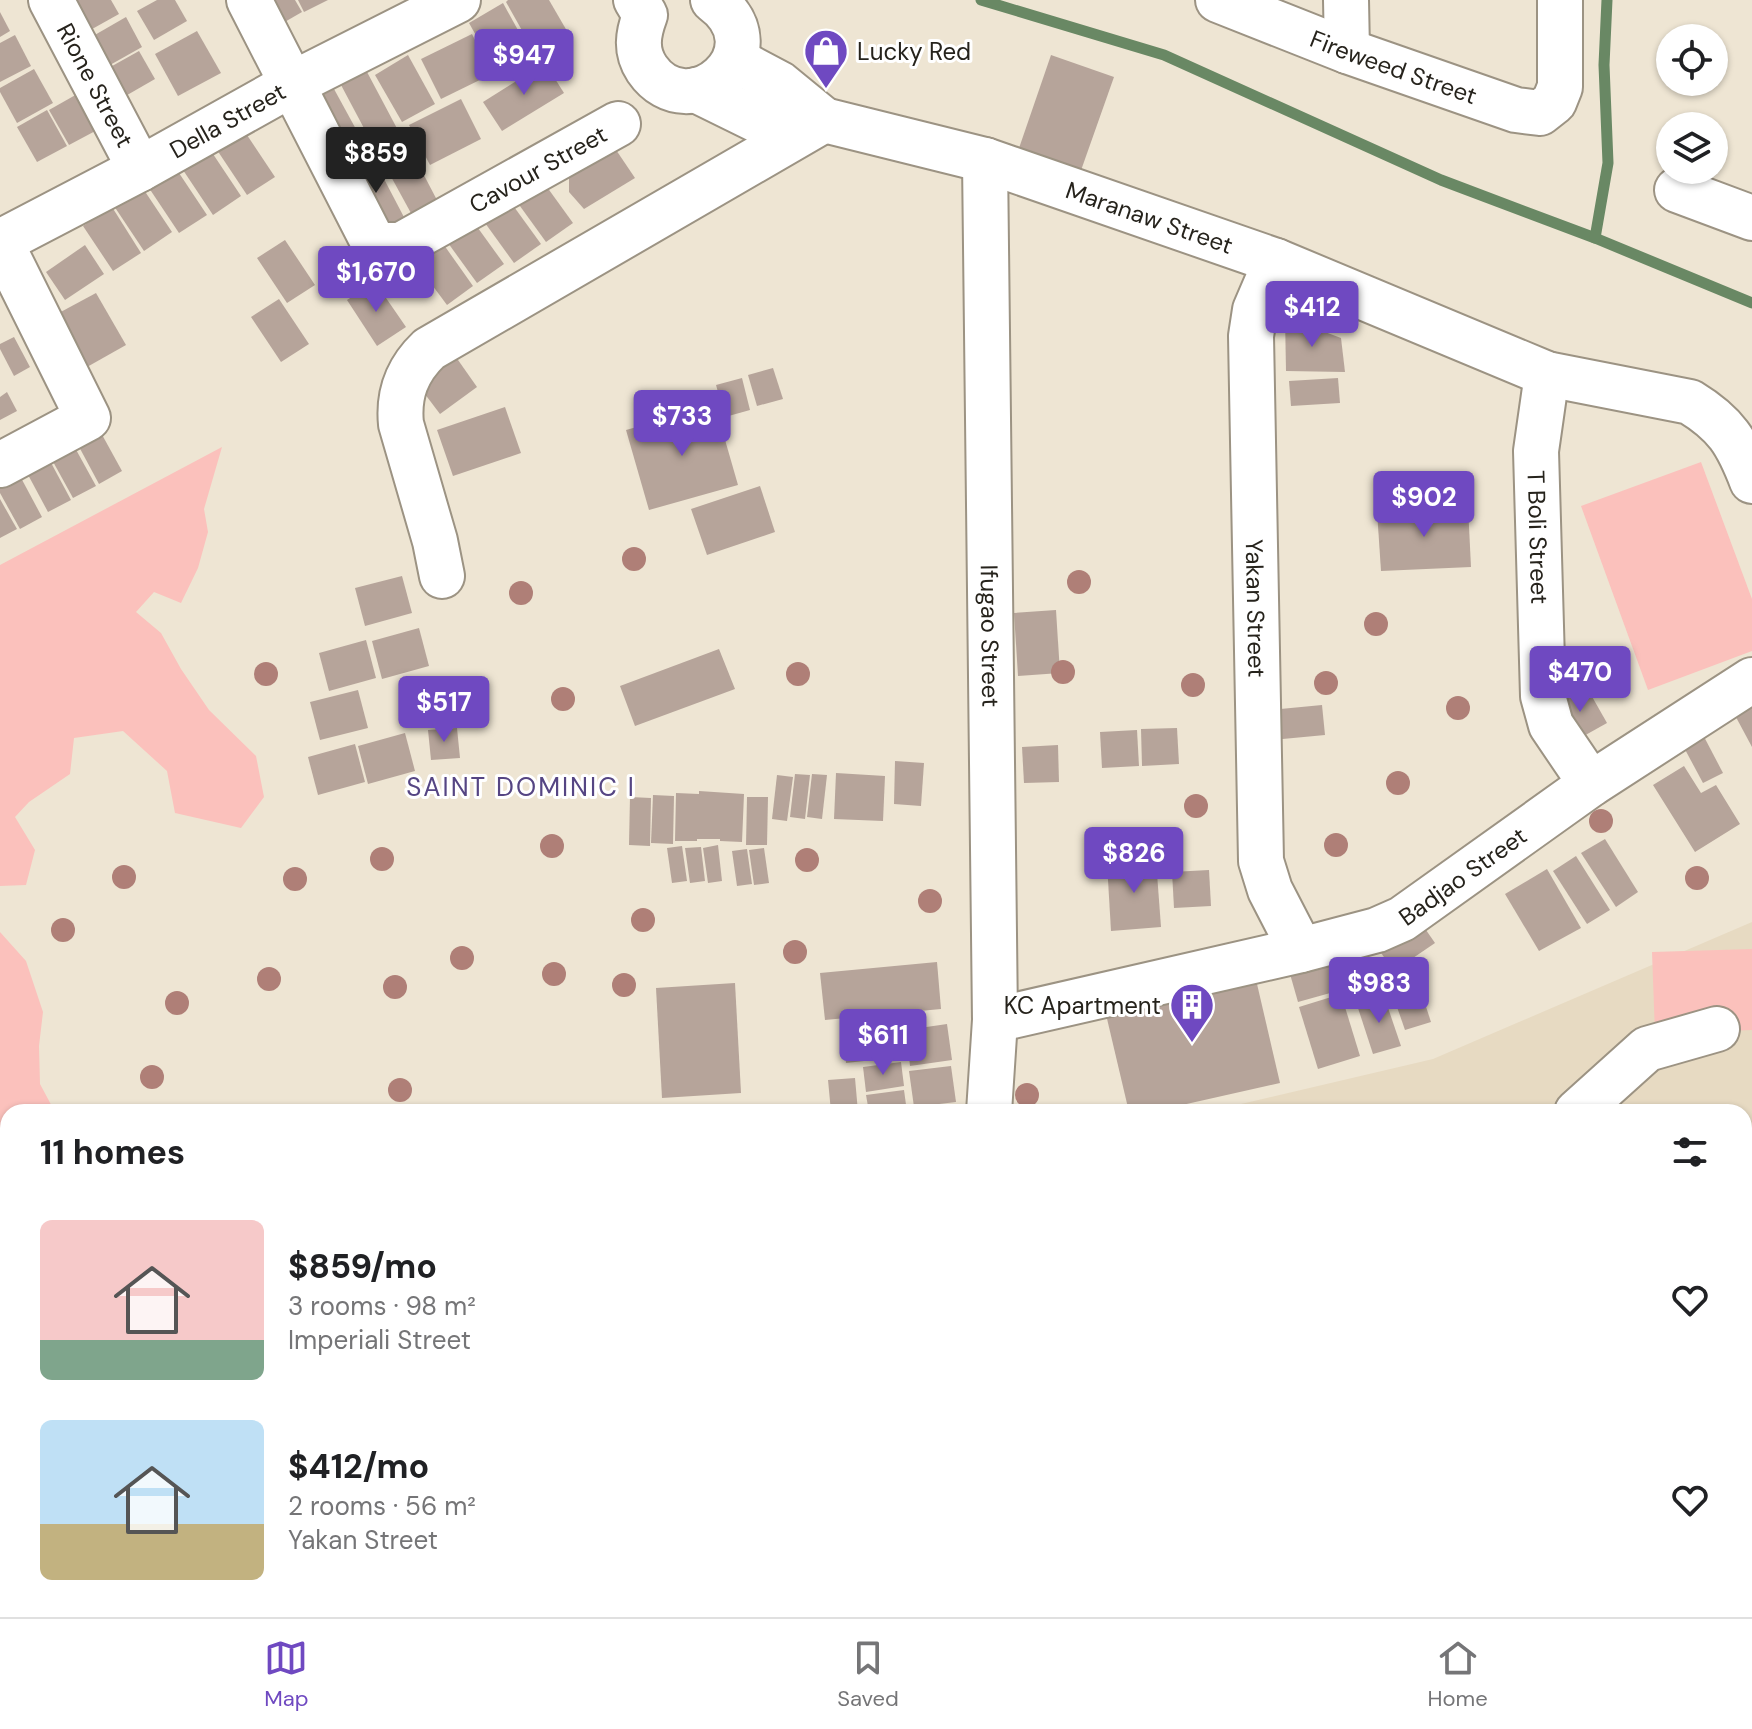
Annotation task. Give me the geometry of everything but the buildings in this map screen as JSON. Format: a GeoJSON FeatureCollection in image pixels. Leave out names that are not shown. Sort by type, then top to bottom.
{"type":"FeatureCollection","features":[{"type":"Feature","properties":{"kind":"street","name":"Rione Street"},"geometry":{"type":"LineString","coordinates":[[51,0],[140,169]]}},
{"type":"Feature","properties":{"kind":"street"},"geometry":{"type":"LineString","coordinates":[[249,0],[292,84]]}},
{"type":"Feature","properties":{"kind":"street","name":"Della Street"},"geometry":{"type":"LineString","coordinates":[[0,242],[140,169],[292,84],[458,0]]}},
{"type":"Feature","properties":{"kind":"street","name":"Maranaw Street"},"geometry":{"type":"LineString","coordinates":[[636,0],[645,15],[639,30],[638,47],[643,62],[652,76],[665,86],[681,91],[696,90],[759,121],[777,125],[824,120],[985,160],[1276,261],[1547,374],[1690,402],[1710,414],[1731,436],[1752,481]]}},
{"type":"Feature","properties":{"kind":"street"},"geometry":{"type":"LineString","coordinates":[[696,90],[713,85],[726,74],[735,60],[738,43],[735,27],[727,12],[713,0]]}},
{"type":"Feature","properties":{"kind":"street","name":"Fireweed Street"},"geometry":{"type":"LineString","coordinates":[[1218,0],[1347,51],[1516,110],[1540,113],[1554,102],[1560,87],[1560,0]]}},
{"type":"Feature","properties":{"kind":"street"},"geometry":{"type":"LineString","coordinates":[[1346,0],[1347,51]]}},
{"type":"Feature","properties":{"kind":"street","name":"Maranaw Street"},"geometry":{"type":"LineString","coordinates":[[735,60],[780,84],[824,120]]}},
{"type":"Feature","properties":{"kind":"street","name":"Cavour Street"},"geometry":{"type":"LineString","coordinates":[[292,84],[371,238],[382,245],[401,245],[618,124]]}},
{"type":"Feature","properties":{"kind":"street"},"geometry":{"type":"LineString","coordinates":[[442,576],[401,424],[399,406],[410,373],[421,357],[429,349],[824,120]]}},
{"type":"Feature","properties":{"kind":"street","name":"Ifugao Street"},"geometry":{"type":"LineString","coordinates":[[985,160],[995,1020],[990,1104]]}},
{"type":"Feature","properties":{"kind":"street"},"geometry":{"type":"LineString","coordinates":[[1677,190],[1752,218]]}},
{"type":"Feature","properties":{"kind":"street"},"geometry":{"type":"LineString","coordinates":[[0,242],[88,418],[0,465]]}},
{"type":"Feature","properties":{"kind":"street","name":"Yakan Street"},"geometry":{"type":"LineString","coordinates":[[1276,261],[1255,310],[1251,336],[1261,861],[1270,890],[1301,950]]}},
{"type":"Feature","properties":{"kind":"street","name":"T Boli Street"},"geometry":{"type":"LineString","coordinates":[[1547,374],[1536,451],[1543,696],[1551,725],[1591,784]]}},
{"type":"Feature","properties":{"kind":"street","name":"Badjao Street"},"geometry":{"type":"LineString","coordinates":[[995,1020],[1301,950],[1377,930],[1402,919],[1591,784],[1752,680]]}},
{"type":"Feature","properties":{"kind":"street"},"geometry":{"type":"LineString","coordinates":[[1586,1104],[1647,1049],[1717,1029]]}},
{"type":"Feature","properties":{"kind":"shaded area"},"geometry":{"type":"Polygon","coordinates":[[[222,447],[204,509],[208,532],[198,568],[181,603],[154,592],[136,612],[161,633],[209,710],[256,756],[264,797],[241,828],[175,813],[167,771],[123,731],[74,738],[70,774],[29,802],[15,817],[35,850],[26,885],[0,886],[0,565],[222,447]]]}},
{"type":"Feature","properties":{"kind":"shaded area"},"geometry":{"type":"Polygon","coordinates":[[[1701,462],[1752,599],[1752,651],[1648,690],[1581,506],[1701,462]]]}},
{"type":"Feature","properties":{"kind":"shaded area"},"geometry":{"type":"Polygon","coordinates":[[[1752,922],[1752,1104],[1241,1104],[1433,1059],[1752,922]]]}},
{"type":"Feature","properties":{"kind":"shaded area"},"geometry":{"type":"Polygon","coordinates":[[[0,932],[26,961],[43,1012],[39,1046],[40,1084],[51,1104],[0,1104],[0,932]]]}},
{"type":"Feature","properties":{"kind":"shaded area"},"geometry":{"type":"Polygon","coordinates":[[[1752,949],[1752,1030],[1655,1034],[1652,952],[1752,949]]]}},
{"type":"Feature","properties":{"kind":"waterway"},"geometry":{"type":"LineString","coordinates":[[981,0],[1164,55],[1441,180],[1595,238],[1752,303]]}},
{"type":"Feature","properties":{"kind":"waterway"},"geometry":{"type":"LineString","coordinates":[[1595,238],[1608,163],[1604,65],[1607,0]]}},
{"type":"Feature","properties":{"kind":"place","name":"Lucky Red"},"geometry":{"type":"Point","coordinates":[826,90]}},
{"type":"Feature","properties":{"kind":"place","name":"KC Apartment"},"geometry":{"type":"Point","coordinates":[1192,1044]}},
{"type":"Feature","properties":{"kind":"district","name":"SAINT DOMINIC I"},"geometry":{"type":"Point","coordinates":[521,787]}}]}
